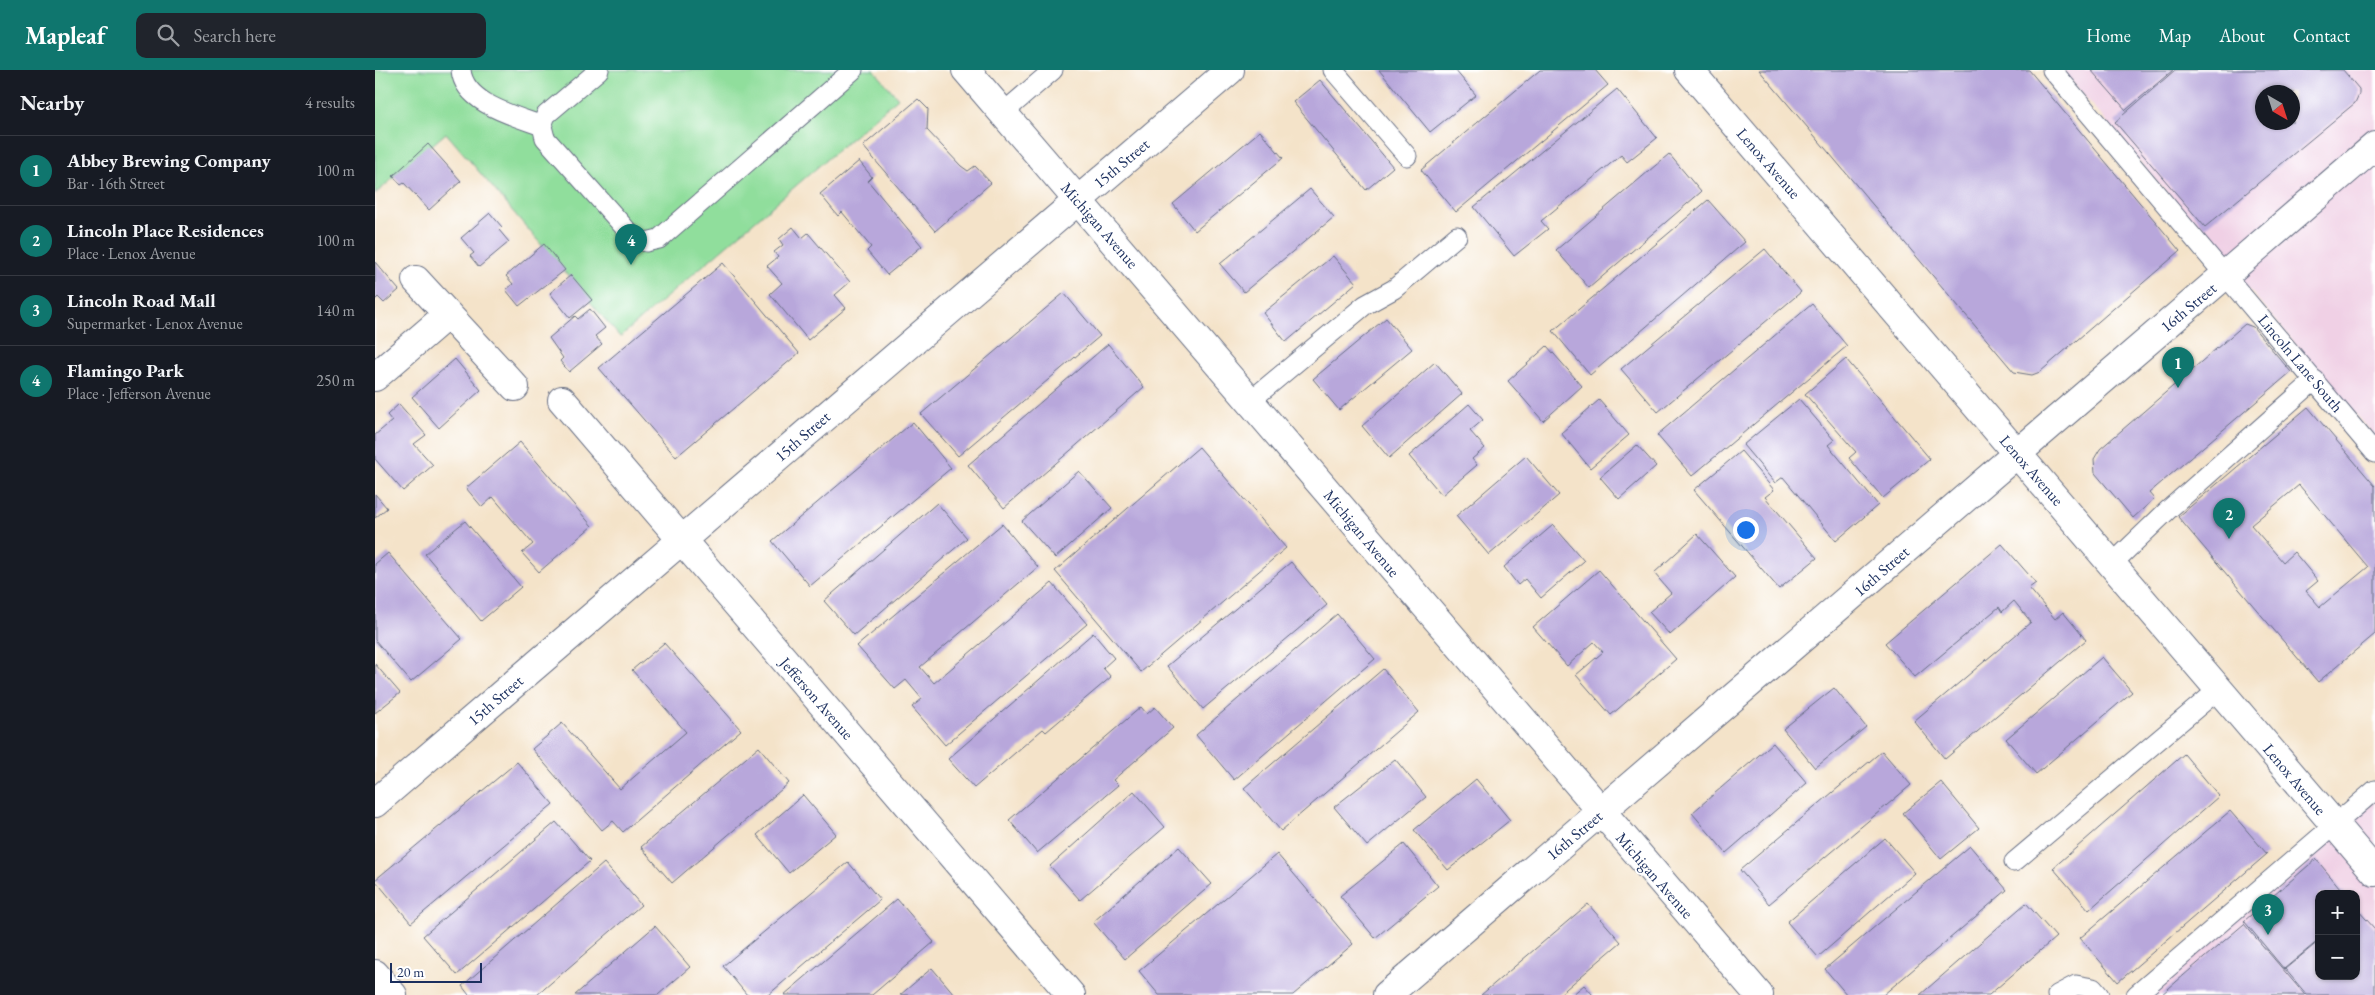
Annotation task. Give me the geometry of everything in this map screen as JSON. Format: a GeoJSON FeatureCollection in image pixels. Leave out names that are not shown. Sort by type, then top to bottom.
{"type":"FeatureCollection","features":[{"type":"Feature","properties":{"kind":"street","name":"Michigan Avenue"},"geometry":{"type":"LineString","coordinates":[[966,70],[1759,995]]}},
{"type":"Feature","properties":{"kind":"street","name":"15th Street"},"geometry":{"type":"LineString","coordinates":[[375,803],[1230,70]]}},
{"type":"Feature","properties":{"kind":"street","name":"Lenox Avenue"},"geometry":{"type":"LineString","coordinates":[[1689,70],[2375,872]]}},
{"type":"Feature","properties":{"kind":"street","name":"16th Street"},"geometry":{"type":"LineString","coordinates":[[1387,995],[2375,146]]}},
{"type":"Feature","properties":{"kind":"street"},"geometry":{"type":"LineString","coordinates":[[416,280],[447,316],[515,387]]}},
{"type":"Feature","properties":{"kind":"street"},"geometry":{"type":"LineString","coordinates":[[375,377],[447,316]]}},
{"type":"Feature","properties":{"kind":"street","name":"Jefferson Avenue"},"geometry":{"type":"LineString","coordinates":[[562,400],[1071,995]]}},
{"type":"Feature","properties":{"kind":"street"},"geometry":{"type":"LineString","coordinates":[[375,974],[393,995]]}},
{"type":"Feature","properties":{"kind":"lane"},"geometry":{"type":"LineString","coordinates":[[461,70],[462,78],[475,94],[493,109],[542,126]]}},
{"type":"Feature","properties":{"kind":"lane"},"geometry":{"type":"LineString","coordinates":[[599,70],[546,116],[542,126],[545,138],[633,237],[646,242],[659,239],[840,74]]}},
{"type":"Feature","properties":{"kind":"lane"},"geometry":{"type":"LineString","coordinates":[[1003,113],[1053,70]]}},
{"type":"Feature","properties":{"kind":"lane"},"geometry":{"type":"LineString","coordinates":[[1333,70],[1407,156]]}},
{"type":"Feature","properties":{"kind":"lane","name":"Lincoln Lane South"},"geometry":{"type":"LineString","coordinates":[[2052,70],[2373,448]]}},
{"type":"Feature","properties":{"kind":"lane"},"geometry":{"type":"LineString","coordinates":[[1250,402],[1365,304],[1394,289],[1457,236]]}},
{"type":"Feature","properties":{"kind":"lane"},"geometry":{"type":"LineString","coordinates":[[2112,564],[2168,510],[2315,380]]}},
{"type":"Feature","properties":{"kind":"lane"},"geometry":{"type":"LineString","coordinates":[[2014,862],[2219,689]]}},
{"type":"Feature","properties":{"kind":"lane"},"geometry":{"type":"LineString","coordinates":[[2136,995],[2375,790]]}},
{"type":"Feature","properties":{"kind":"lane"},"geometry":{"type":"LineString","coordinates":[[2057,995],[2076,985],[2093,988],[2099,995]]}},
{"type":"Feature","properties":{"kind":"shaded area"},"geometry":{"type":"Polygon","coordinates":[[[2062,70],[2375,70],[2375,436],[2329,383],[2062,70]]]}},
{"type":"Feature","properties":{"kind":"shaded area"},"geometry":{"type":"Polygon","coordinates":[[[2375,801],[2375,995],[2147,995],[2375,801]]]}},
{"type":"Feature","properties":{"kind":"green space"},"geometry":{"type":"Polygon","coordinates":[[[375,70],[874,70],[898,98],[620,337],[446,133],[375,194],[375,70]]]}},
{"type":"Feature","properties":{"kind":"building"},"geometry":{"type":"Polygon","coordinates":[[[1379,70],[1455,70],[1476,95],[1430,132],[1379,70]]]}},
{"type":"Feature","properties":{"kind":"building"},"geometry":{"type":"Polygon","coordinates":[[[1540,70],[1595,70],[1608,85],[1456,212],[1421,170],[1540,70]]]}},
{"type":"Feature","properties":{"kind":"building"},"geometry":{"type":"Polygon","coordinates":[[[1759,70],[2029,70],[2180,251],[2040,372],[2032,375],[2014,372],[1759,70]]]}},
{"type":"Feature","properties":{"kind":"building"},"geometry":{"type":"Polygon","coordinates":[[[2091,70],[2173,70],[2126,110],[2091,70]]]}},
{"type":"Feature","properties":{"kind":"building"},"geometry":{"type":"Polygon","coordinates":[[[2175,70],[2343,70],[2359,89],[2355,103],[2205,227],[2115,122],[2175,70]]]}},
{"type":"Feature","properties":{"kind":"building"},"geometry":{"type":"Polygon","coordinates":[[[1320,80],[1393,167],[1366,190],[1293,102],[1320,80]]]}},
{"type":"Feature","properties":{"kind":"building"},"geometry":{"type":"Polygon","coordinates":[[[1617,89],[1657,138],[1627,162],[1621,155],[1541,221],[1548,229],[1514,256],[1474,207],[1617,89]]]}},
{"type":"Feature","properties":{"kind":"building"},"geometry":{"type":"Polygon","coordinates":[[[918,99],[928,109],[927,130],[961,166],[968,171],[975,166],[991,183],[935,231],[863,146],[918,99]]]}},
{"type":"Feature","properties":{"kind":"building"},"geometry":{"type":"Polygon","coordinates":[[[1260,131],[1283,158],[1195,231],[1173,204],[1260,131]]]}},
{"type":"Feature","properties":{"kind":"building"},"geometry":{"type":"Polygon","coordinates":[[[428,144],[461,181],[429,210],[404,183],[401,185],[393,176],[428,144]]]}},
{"type":"Feature","properties":{"kind":"building"},"geometry":{"type":"Polygon","coordinates":[[[1669,154],[1701,192],[1589,288],[1556,250],[1669,154]]]}},
{"type":"Feature","properties":{"kind":"building"},"geometry":{"type":"Polygon","coordinates":[[[859,161],[872,177],[868,181],[922,246],[887,275],[867,251],[871,247],[842,212],[838,216],[820,194],[859,161]]]}},
{"type":"Feature","properties":{"kind":"building"},"geometry":{"type":"Polygon","coordinates":[[[1310,189],[1334,217],[1244,292],[1220,264],[1310,189]]]}},
{"type":"Feature","properties":{"kind":"building"},"geometry":{"type":"Polygon","coordinates":[[[1708,200],[1745,242],[1590,375],[1553,331],[1708,200]]]}},
{"type":"Feature","properties":{"kind":"building"},"geometry":{"type":"Polygon","coordinates":[[[490,213],[502,227],[499,230],[509,242],[479,267],[470,256],[474,253],[461,238],[490,213]]]}},
{"type":"Feature","properties":{"kind":"building"},"geometry":{"type":"Polygon","coordinates":[[[793,227],[802,238],[808,233],[850,282],[835,295],[846,308],[808,340],[770,294],[782,283],[767,266],[778,257],[774,252],[783,245],[779,239],[793,227]]]}},
{"type":"Feature","properties":{"kind":"building"},"geometry":{"type":"Polygon","coordinates":[[[544,244],[565,270],[519,306],[506,290],[513,284],[506,276],[544,244]]]}},
{"type":"Feature","properties":{"kind":"building"},"geometry":{"type":"Polygon","coordinates":[[[1765,249],[1801,292],[1658,412],[1621,369],[1765,249]]]}},
{"type":"Feature","properties":{"kind":"building"},"geometry":{"type":"Polygon","coordinates":[[[1333,256],[1356,283],[1286,342],[1263,313],[1333,256]]]}},
{"type":"Feature","properties":{"kind":"building"},"geometry":{"type":"Polygon","coordinates":[[[375,262],[399,290],[384,303],[378,297],[375,300],[375,262]]]}},
{"type":"Feature","properties":{"kind":"building"},"geometry":{"type":"Polygon","coordinates":[[[723,263],[799,353],[676,457],[599,368],[723,263]]]}},
{"type":"Feature","properties":{"kind":"building"},"geometry":{"type":"Polygon","coordinates":[[[571,275],[592,300],[570,318],[550,293],[571,275]]]}},
{"type":"Feature","properties":{"kind":"building"},"geometry":{"type":"Polygon","coordinates":[[[1064,293],[1100,336],[958,456],[921,414],[1064,293]]]}},
{"type":"Feature","properties":{"kind":"building"},"geometry":{"type":"Polygon","coordinates":[[[1812,304],[1847,346],[1692,476],[1657,435],[1812,304]]]}},
{"type":"Feature","properties":{"kind":"building"},"geometry":{"type":"Polygon","coordinates":[[[590,309],[605,328],[595,336],[602,344],[569,372],[560,361],[563,358],[549,338],[575,316],[578,319],[590,309]]]}},
{"type":"Feature","properties":{"kind":"building"},"geometry":{"type":"Polygon","coordinates":[[[1386,318],[1412,349],[1339,410],[1313,379],[1386,318]]]}},
{"type":"Feature","properties":{"kind":"building"},"geometry":{"type":"Polygon","coordinates":[[[2245,324],[2253,327],[2291,372],[2149,493],[2154,499],[2133,518],[2095,473],[2094,459],[2100,449],[2245,324]]]}},
{"type":"Feature","properties":{"kind":"building"},"geometry":{"type":"Polygon","coordinates":[[[1108,344],[1144,387],[1004,508],[968,465],[1108,344]]]}},
{"type":"Feature","properties":{"kind":"building"},"geometry":{"type":"Polygon","coordinates":[[[1547,346],[1582,386],[1543,421],[1508,381],[1547,346]]]}},
{"type":"Feature","properties":{"kind":"building"},"geometry":{"type":"Polygon","coordinates":[[[455,359],[481,390],[439,428],[412,397],[455,359]]]}},
{"type":"Feature","properties":{"kind":"building"},"geometry":{"type":"Polygon","coordinates":[[[1846,359],[1930,459],[1883,498],[1849,458],[1856,452],[1805,394],[1846,359]]]}},
{"type":"Feature","properties":{"kind":"building"},"geometry":{"type":"Polygon","coordinates":[[[1435,362],[1462,394],[1389,458],[1362,426],[1435,362]]]}},
{"type":"Feature","properties":{"kind":"building"},"geometry":{"type":"Polygon","coordinates":[[[1799,399],[1834,440],[1828,445],[1878,505],[1836,541],[1783,477],[1775,483],[1743,445],[1799,399]]]}},
{"type":"Feature","properties":{"kind":"building"},"geometry":{"type":"Polygon","coordinates":[[[1599,400],[1629,435],[1590,468],[1561,433],[1599,400]]]}},
{"type":"Feature","properties":{"kind":"building"},"geometry":{"type":"Polygon","coordinates":[[[399,404],[426,435],[414,444],[433,465],[403,491],[375,459],[375,435],[392,421],[387,415],[399,404]]]}},
{"type":"Feature","properties":{"kind":"building"},"geometry":{"type":"Polygon","coordinates":[[[1469,404],[1483,420],[1470,431],[1485,448],[1472,459],[1477,465],[1442,495],[1409,456],[1469,404]]]}},
{"type":"Feature","properties":{"kind":"building"},"geometry":{"type":"Polygon","coordinates":[[[2308,407],[2375,486],[2375,634],[2318,682],[2178,517],[2308,407]],[[2299,485],[2251,525],[2283,562],[2294,552],[2318,581],[2306,591],[2320,607],[2368,567],[2299,485]]]}},
{"type":"Feature","properties":{"kind":"building"},"geometry":{"type":"Polygon","coordinates":[[[913,422],[951,468],[810,586],[772,541],[913,422]]]}},
{"type":"Feature","properties":{"kind":"building"},"geometry":{"type":"Polygon","coordinates":[[[520,442],[592,526],[539,572],[522,553],[533,544],[493,497],[482,507],[466,488],[520,442]]]}},
{"type":"Feature","properties":{"kind":"building"},"geometry":{"type":"Polygon","coordinates":[[[1637,445],[1656,466],[1619,499],[1600,477],[1637,445]]]}},
{"type":"Feature","properties":{"kind":"building"},"geometry":{"type":"Polygon","coordinates":[[[1199,447],[1286,548],[1141,672],[1055,571],[1199,447]]]}},
{"type":"Feature","properties":{"kind":"building"},"geometry":{"type":"Polygon","coordinates":[[[1741,451],[1774,490],[1765,497],[1817,558],[1779,589],[1694,490],[1741,451]]]}},
{"type":"Feature","properties":{"kind":"building"},"geometry":{"type":"Polygon","coordinates":[[[1526,456],[1559,495],[1489,555],[1456,516],[1526,456]]]}},
{"type":"Feature","properties":{"kind":"building"},"geometry":{"type":"Polygon","coordinates":[[[1079,471],[1112,508],[1055,558],[1022,521],[1079,471]]]}},
{"type":"Feature","properties":{"kind":"building"},"geometry":{"type":"Polygon","coordinates":[[[375,494],[387,508],[375,518],[375,494]]]}},
{"type":"Feature","properties":{"kind":"building"},"geometry":{"type":"Polygon","coordinates":[[[937,503],[967,538],[854,635],[824,601],[937,503]]]}},
{"type":"Feature","properties":{"kind":"building"},"geometry":{"type":"Polygon","coordinates":[[[465,521],[521,587],[481,621],[425,554],[465,521]]]}},
{"type":"Feature","properties":{"kind":"building"},"geometry":{"type":"Polygon","coordinates":[[[1002,524],[1038,567],[920,667],[934,683],[1052,583],[1087,624],[945,745],[912,707],[922,699],[906,680],[895,689],[857,646],[1002,524]]]}},
{"type":"Feature","properties":{"kind":"building"},"geometry":{"type":"Polygon","coordinates":[[[1553,525],[1584,561],[1541,598],[1525,579],[1518,585],[1504,567],[1553,525]]]}},
{"type":"Feature","properties":{"kind":"building"},"geometry":{"type":"Polygon","coordinates":[[[1697,534],[1735,577],[1670,635],[1649,612],[1671,593],[1654,573],[1697,534]]]}},
{"type":"Feature","properties":{"kind":"building"},"geometry":{"type":"Polygon","coordinates":[[[2002,544],[2036,583],[2029,588],[2055,619],[2063,612],[2086,640],[1945,759],[1914,721],[2031,622],[2014,601],[2002,612],[1999,607],[1915,677],[1885,643],[2002,544]]]}},
{"type":"Feature","properties":{"kind":"building"},"geometry":{"type":"Polygon","coordinates":[[[388,553],[462,639],[411,682],[375,640],[375,564],[388,553]]]}},
{"type":"Feature","properties":{"kind":"building"},"geometry":{"type":"Polygon","coordinates":[[[1291,562],[1327,605],[1203,709],[1167,666],[1291,562]]]}},
{"type":"Feature","properties":{"kind":"building"},"geometry":{"type":"Polygon","coordinates":[[[1599,570],[1676,659],[1611,715],[1576,675],[1603,652],[1594,642],[1567,666],[1533,627],[1599,570]]]}},
{"type":"Feature","properties":{"kind":"building"},"geometry":{"type":"Polygon","coordinates":[[[1337,614],[1375,659],[1234,780],[1196,735],[1337,614]]]}},
{"type":"Feature","properties":{"kind":"building"},"geometry":{"type":"Polygon","coordinates":[[[1093,633],[1114,658],[1103,668],[1111,677],[1046,732],[1043,729],[974,788],[948,759],[1093,633]]]}},
{"type":"Feature","properties":{"kind":"building"},"geometry":{"type":"Polygon","coordinates":[[[664,643],[741,730],[623,832],[613,821],[602,830],[532,749],[562,723],[620,789],[686,732],[632,670],[664,643]]]}},
{"type":"Feature","properties":{"kind":"building"},"geometry":{"type":"Polygon","coordinates":[[[2102,657],[2132,692],[2036,774],[2006,739],[2102,657]]]}},
{"type":"Feature","properties":{"kind":"building"},"geometry":{"type":"Polygon","coordinates":[[[375,664],[400,693],[375,713],[375,664]]]}},
{"type":"Feature","properties":{"kind":"building"},"geometry":{"type":"Polygon","coordinates":[[[1383,669],[1419,712],[1281,831],[1244,788],[1383,669]]]}},
{"type":"Feature","properties":{"kind":"building"},"geometry":{"type":"Polygon","coordinates":[[[1834,688],[1866,727],[1815,768],[1783,729],[1834,688]]]}},
{"type":"Feature","properties":{"kind":"building"},"geometry":{"type":"Polygon","coordinates":[[[1141,707],[1147,714],[1155,707],[1173,728],[1113,780],[1118,785],[1037,853],[1009,820],[1141,707]]]}},
{"type":"Feature","properties":{"kind":"building"},"geometry":{"type":"Polygon","coordinates":[[[1773,743],[1807,783],[1726,853],[1692,813],[1773,743]]]}},
{"type":"Feature","properties":{"kind":"building"},"geometry":{"type":"Polygon","coordinates":[[[759,747],[789,783],[672,883],[641,847],[759,747]]]}},
{"type":"Feature","properties":{"kind":"building"},"geometry":{"type":"Polygon","coordinates":[[[1882,751],[1911,785],[1769,904],[1740,870],[1882,751]]]}},
{"type":"Feature","properties":{"kind":"building"},"geometry":{"type":"Polygon","coordinates":[[[2184,754],[2219,796],[2089,910],[2053,868],[2184,754]]]}},
{"type":"Feature","properties":{"kind":"building"},"geometry":{"type":"Polygon","coordinates":[[[1395,759],[1426,797],[1367,846],[1334,807],[1395,759]]]}},
{"type":"Feature","properties":{"kind":"building"},"geometry":{"type":"Polygon","coordinates":[[[517,762],[553,804],[411,923],[375,880],[517,762]]]}},
{"type":"Feature","properties":{"kind":"building"},"geometry":{"type":"Polygon","coordinates":[[[1476,779],[1510,820],[1448,870],[1414,830],[1476,779]]]}},
{"type":"Feature","properties":{"kind":"building"},"geometry":{"type":"Polygon","coordinates":[[[1941,782],[1979,828],[1941,859],[1903,813],[1941,782]]]}},
{"type":"Feature","properties":{"kind":"building"},"geometry":{"type":"Polygon","coordinates":[[[1134,791],[1165,827],[1080,900],[1050,866],[1134,791]]]}},
{"type":"Feature","properties":{"kind":"building"},"geometry":{"type":"Polygon","coordinates":[[[803,795],[836,834],[789,873],[757,835],[803,795]]]}},
{"type":"Feature","properties":{"kind":"building"},"geometry":{"type":"Polygon","coordinates":[[[2230,811],[2267,854],[2118,982],[2080,938],[2230,811]]]}},
{"type":"Feature","properties":{"kind":"building"},"geometry":{"type":"Polygon","coordinates":[[[556,822],[590,861],[457,975],[423,936],[556,822]]]}},
{"type":"Feature","properties":{"kind":"building"},"geometry":{"type":"Polygon","coordinates":[[[1885,838],[1915,873],[1818,957],[1787,922],[1885,838]]]}},
{"type":"Feature","properties":{"kind":"building"},"geometry":{"type":"Polygon","coordinates":[[[1404,844],[1438,886],[1375,938],[1340,896],[1404,844]]]}},
{"type":"Feature","properties":{"kind":"building"},"geometry":{"type":"Polygon","coordinates":[[[1970,846],[2007,890],[1883,995],[1847,995],[1825,969],[1970,846]]]}},
{"type":"Feature","properties":{"kind":"building"},"geometry":{"type":"Polygon","coordinates":[[[1179,847],[1212,884],[1125,959],[1093,922],[1179,847]]]}},
{"type":"Feature","properties":{"kind":"building"},"geometry":{"type":"Polygon","coordinates":[[[1277,854],[1353,944],[1293,995],[1159,995],[1139,971],[1277,854]]]}},
{"type":"Feature","properties":{"kind":"building"},"geometry":{"type":"Polygon","coordinates":[[[2316,859],[2342,890],[2315,890],[2315,943],[2284,969],[2244,921],[2316,859]]]}},
{"type":"Feature","properties":{"kind":"building"},"geometry":{"type":"Polygon","coordinates":[[[848,862],[880,900],[768,995],[747,995],[723,966],[848,862]]]}},
{"type":"Feature","properties":{"kind":"building"},"geometry":{"type":"Polygon","coordinates":[[[604,863],[641,905],[537,995],[469,995],[462,986],[604,863]]]}},
{"type":"Feature","properties":{"kind":"building"},"geometry":{"type":"Polygon","coordinates":[[[897,899],[934,942],[872,995],[784,995],[897,899]]]}},
{"type":"Feature","properties":{"kind":"building"},"geometry":{"type":"Polygon","coordinates":[[[2026,903],[2056,937],[1989,995],[1920,995],[2026,903]]]}},
{"type":"Feature","properties":{"kind":"building"},"geometry":{"type":"Polygon","coordinates":[[[1588,904],[1621,942],[1559,995],[1481,995],[1588,904]]]}},
{"type":"Feature","properties":{"kind":"building"},"geometry":{"type":"Polygon","coordinates":[[[2360,912],[2375,929],[2375,995],[2307,995],[2285,969],[2315,944],[2315,980],[2360,980],[2360,912]]]}},
{"type":"Feature","properties":{"kind":"building"},"geometry":{"type":"Polygon","coordinates":[[[2244,924],[2305,995],[2161,995],[2191,969],[2244,924]]]}},
{"type":"Feature","properties":{"kind":"building"},"geometry":{"type":"Polygon","coordinates":[[[655,926],[690,967],[658,995],[575,995],[655,926]]]}},
{"type":"Feature","properties":{"kind":"building"},"geometry":{"type":"Polygon","coordinates":[[[932,968],[955,995],[900,995],[932,968]]]}},
{"type":"Feature","properties":{"kind":"building"},"geometry":{"type":"Polygon","coordinates":[[[1584,985],[1593,995],[1572,995],[1584,985]]]}},
{"type":"Feature","properties":{"kind":"place","name":"Flamingo Park"},"geometry":{"type":"Point","coordinates":[631,265]}},
{"type":"Feature","properties":{"kind":"place","name":"Abbey Brewing Company"},"geometry":{"type":"Point","coordinates":[2178,388]}},
{"type":"Feature","properties":{"kind":"place","name":"Lincoln Place Residences"},"geometry":{"type":"Point","coordinates":[2229,539]}},
{"type":"Feature","properties":{"kind":"place","name":"Lincoln Road Mall"},"geometry":{"type":"Point","coordinates":[2268,935]}}]}
